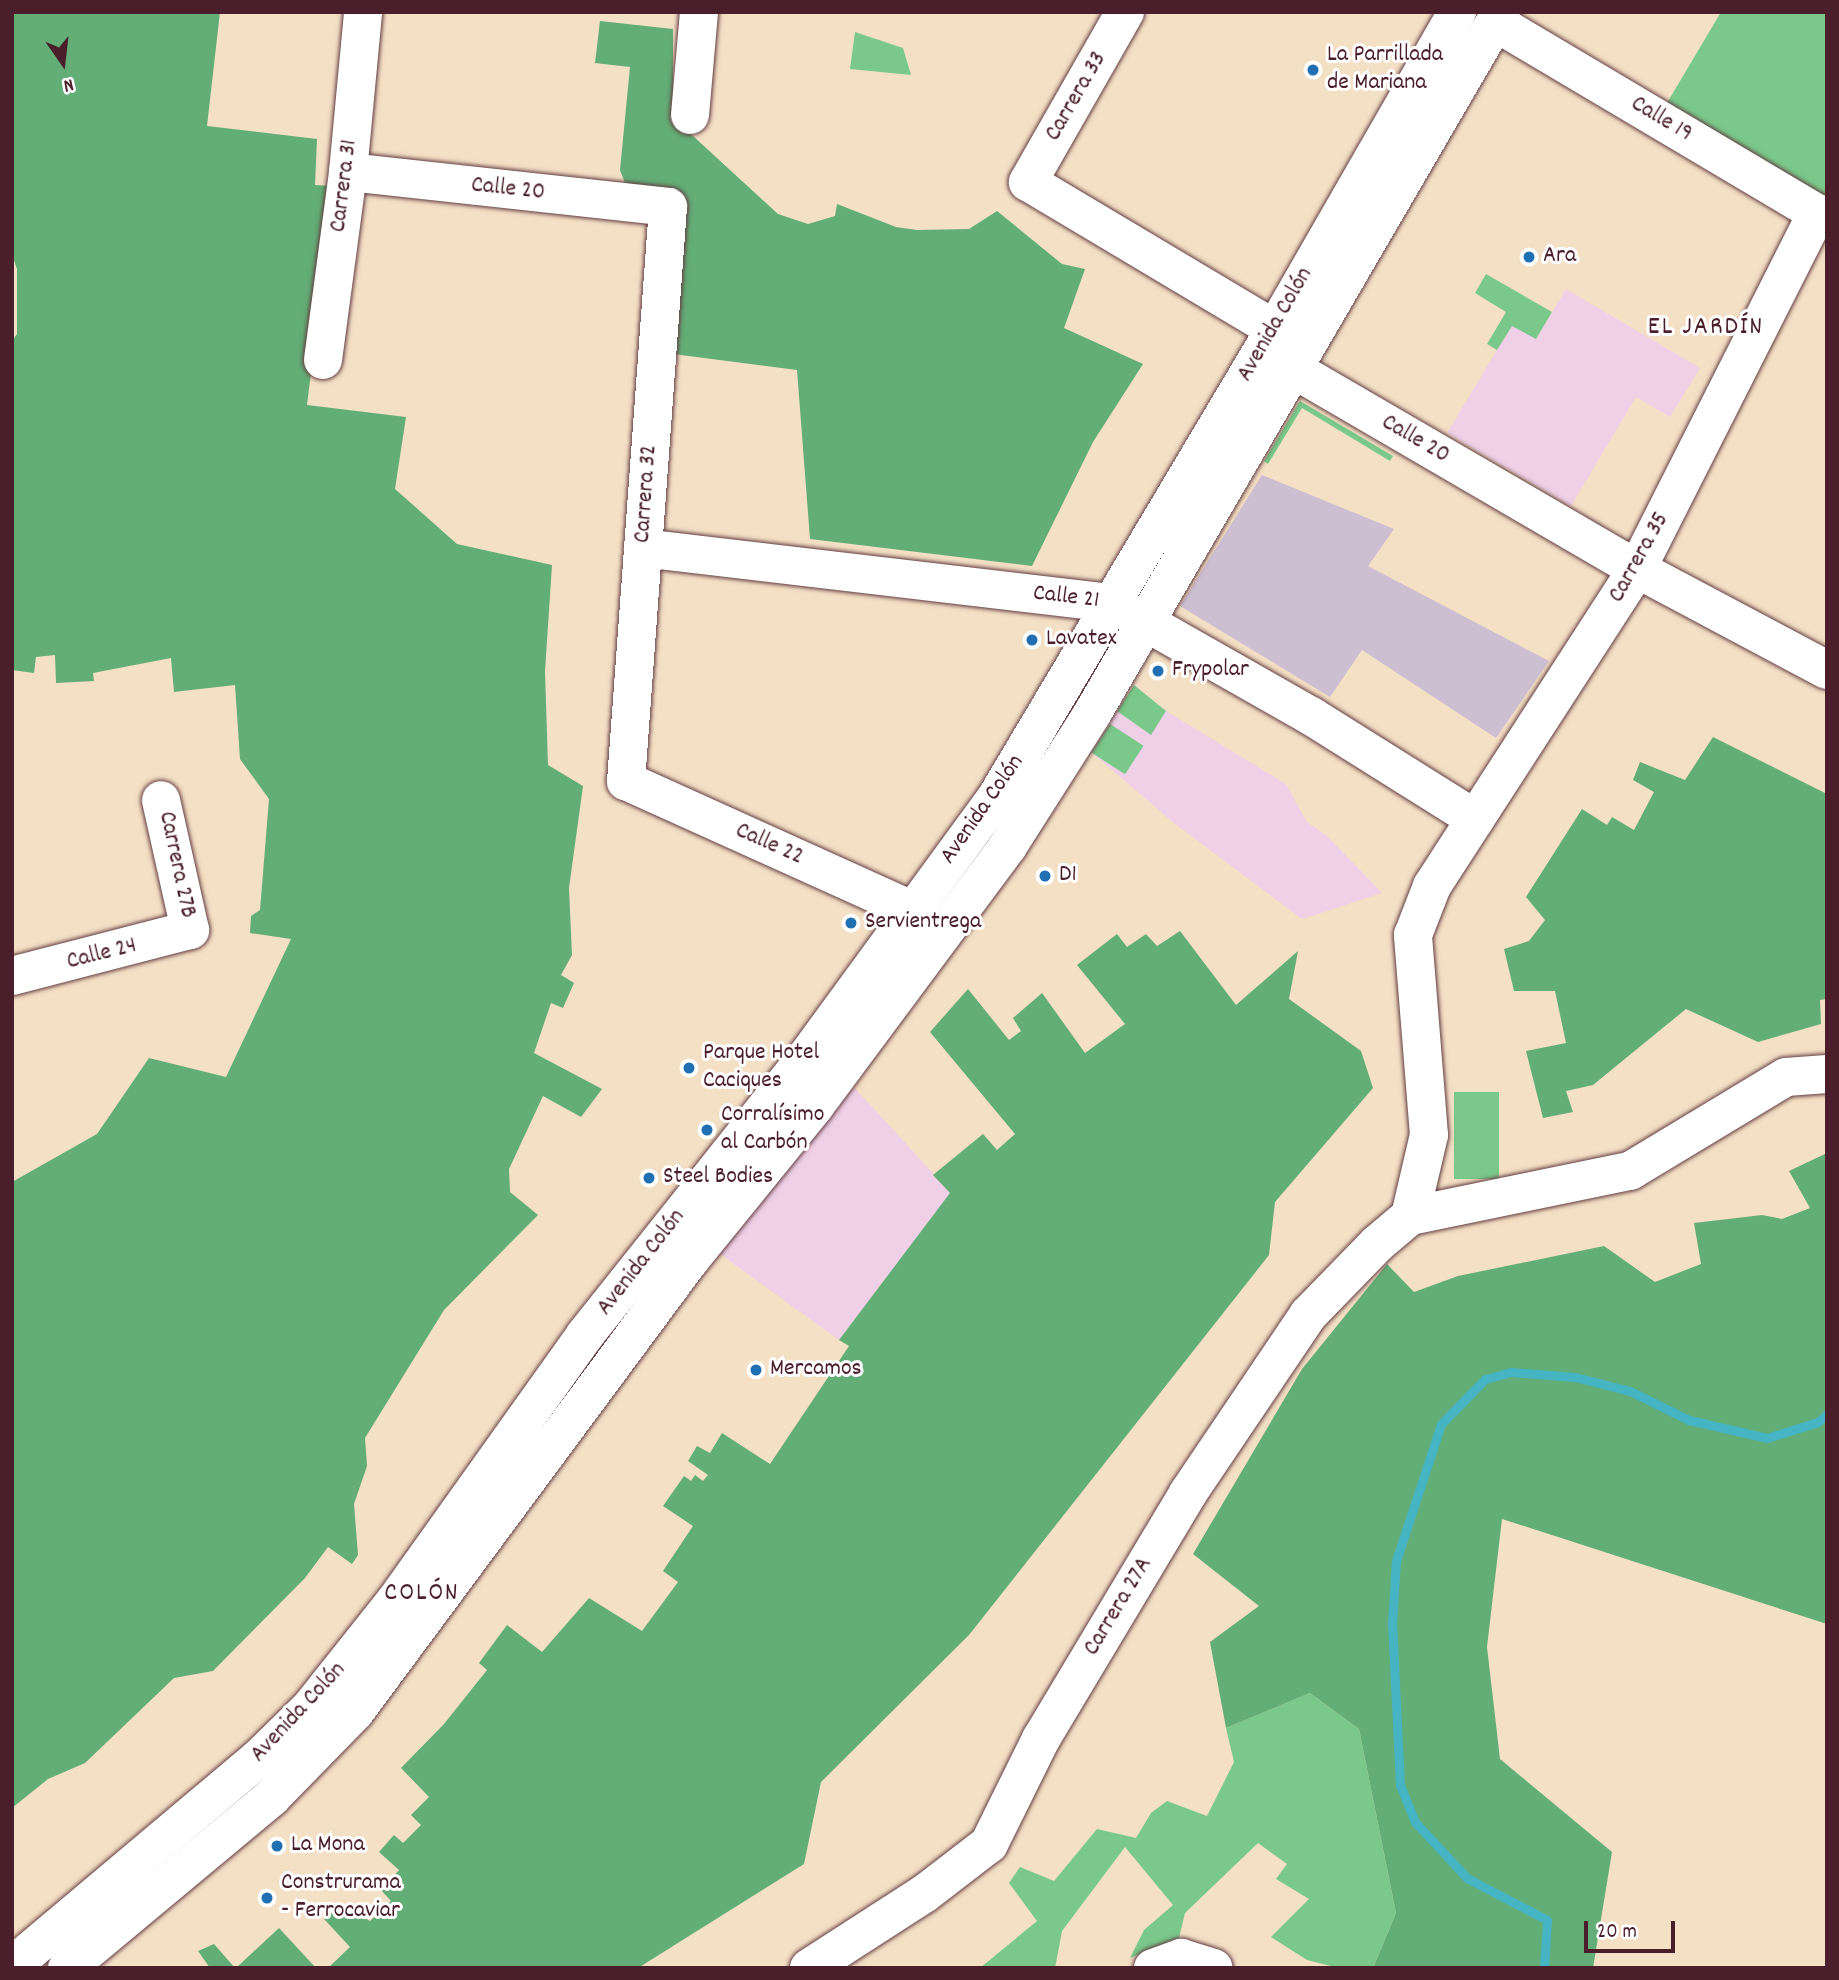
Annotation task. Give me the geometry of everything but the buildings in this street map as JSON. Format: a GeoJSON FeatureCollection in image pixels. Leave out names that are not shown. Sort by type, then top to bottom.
{"type":"FeatureCollection","features":[{"type":"Feature","properties":{"kind":"street","name":"Carrera 31"},"geometry":{"type":"LineString","coordinates":[[323,360],[348,172],[363,12]]}},
{"type":"Feature","properties":{"kind":"street"},"geometry":{"type":"LineString","coordinates":[[690,116],[699,12]]}},
{"type":"Feature","properties":{"kind":"street","name":"Carrera 33"},"geometry":{"type":"LineString","coordinates":[[1125,12],[1028,182],[1275,329]]}},
{"type":"Feature","properties":{"kind":"street","name":"Avenida Colón"},"geometry":{"type":"LineString","coordinates":[[67,1968],[272,1797],[355,1712],[709,1209],[785,1083],[997,796],[1275,329],[1457,12]]}},
{"type":"Feature","properties":{"kind":"street","name":"Avenida Colón"},"geometry":{"type":"LineString","coordinates":[[12,1966],[258,1759],[310,1707],[396,1600],[585,1335],[815,1106],[1008,846],[1147,621],[1498,17]]}},
{"type":"Feature","properties":{"kind":"street","name":"Calle 19"},"geometry":{"type":"LineString","coordinates":[[1498,17],[1822,216]]}},
{"type":"Feature","properties":{"kind":"street","name":"Calle 20"},"geometry":{"type":"LineString","coordinates":[[348,172],[668,207]]}},
{"type":"Feature","properties":{"kind":"street","name":"Carrera 32"},"geometry":{"type":"LineString","coordinates":[[626,781],[668,207]]}},
{"type":"Feature","properties":{"kind":"street","name":"Carrera 35"},"geometry":{"type":"LineString","coordinates":[[1410,1216],[1429,1135],[1413,935],[1432,886],[1637,569],[1822,216]]}},
{"type":"Feature","properties":{"kind":"street"},"geometry":{"type":"LineString","coordinates":[[1275,329],[1293,369]]}},
{"type":"Feature","properties":{"kind":"street","name":"Calle 20"},"geometry":{"type":"LineString","coordinates":[[1293,369],[1637,569],[1827,670]]}},
{"type":"Feature","properties":{"kind":"street","name":"Calle 21"},"geometry":{"type":"LineString","coordinates":[[643,548],[1112,603],[1311,716],[1475,819]]}},
{"type":"Feature","properties":{"kind":"street","name":"Calle 22"},"geometry":{"type":"LineString","coordinates":[[626,781],[912,910]]}},
{"type":"Feature","properties":{"kind":"street","name":"Carrera 27B"},"geometry":{"type":"LineString","coordinates":[[161,800],[190,930]]}},
{"type":"Feature","properties":{"kind":"street","name":"Calle 24"},"geometry":{"type":"LineString","coordinates":[[12,976],[190,930]]}},
{"type":"Feature","properties":{"kind":"street"},"geometry":{"type":"LineString","coordinates":[[1410,1216],[1630,1171],[1786,1077],[1827,1074]]}},
{"type":"Feature","properties":{"kind":"street"},"geometry":{"type":"LineString","coordinates":[[785,1083],[815,1106]]}},
{"type":"Feature","properties":{"kind":"street","name":"Carrera 27A"},"geometry":{"type":"LineString","coordinates":[[809,1968],[924,1894],[989,1844],[1035,1750],[1102,1633],[1248,1403],[1308,1315],[1410,1216]]}},
{"type":"Feature","properties":{"kind":"street"},"geometry":{"type":"LineString","coordinates":[[1153,1968],[1181,1958],[1214,1968]]}},
{"type":"Feature","properties":{"kind":"shaded area"},"geometry":{"type":"Polygon","coordinates":[[[1566,289],[1700,368],[1670,417],[1636,397],[1571,506],[1447,433],[1512,325],[1536,339],[1566,289]]]}},
{"type":"Feature","properties":{"kind":"shaded area"},"geometry":{"type":"Polygon","coordinates":[[[1262,475],[1394,529],[1368,566],[1549,661],[1496,738],[1362,650],[1330,697],[1180,606],[1262,475]]]}},
{"type":"Feature","properties":{"kind":"shaded area"},"geometry":{"type":"Polygon","coordinates":[[[1134,685],[1166,711],[1286,784],[1307,822],[1327,836],[1382,893],[1302,919],[1174,823],[1091,752],[1134,685]]]}},
{"type":"Feature","properties":{"kind":"shaded area"},"geometry":{"type":"Polygon","coordinates":[[[854,1087],[951,1193],[839,1340],[716,1251],[854,1087]]]}},
{"type":"Feature","properties":{"kind":"green space"},"geometry":{"type":"Polygon","coordinates":[[[12,12],[220,12],[207,126],[317,139],[315,185],[334,186],[307,405],[406,417],[395,489],[457,544],[552,565],[545,671],[548,765],[583,786],[569,888],[572,955],[561,975],[574,983],[563,1008],[551,1003],[534,1053],[602,1089],[581,1117],[543,1096],[509,1169],[510,1192],[538,1215],[444,1310],[365,1438],[367,1466],[354,1504],[358,1555],[352,1564],[328,1547],[305,1578],[213,1671],[174,1678],[85,1763],[48,1779],[12,1808],[12,1182],[97,1134],[149,1058],[226,1077],[291,939],[250,933],[251,916],[260,910],[269,799],[240,759],[235,685],[174,692],[171,658],[93,673],[94,681],[56,683],[55,655],[36,657],[34,673],[12,670],[12,341],[17,334],[17,269],[12,254],[12,12]]]}},
{"type":"Feature","properties":{"kind":"green space"},"geometry":{"type":"Polygon","coordinates":[[[1721,12],[1827,12],[1827,201],[1664,108],[1721,12]]]}},
{"type":"Feature","properties":{"kind":"green space"},"geometry":{"type":"Polygon","coordinates":[[[600,21],[673,29],[673,110],[680,124],[778,214],[808,224],[835,216],[837,204],[896,227],[917,230],[969,229],[997,211],[1062,264],[1085,269],[1064,328],[1143,364],[1093,442],[1032,566],[810,539],[797,370],[673,354],[681,202],[627,188],[620,170],[630,67],[595,63],[600,21]]]}},
{"type":"Feature","properties":{"kind":"green space"},"geometry":{"type":"Polygon","coordinates":[[[855,32],[903,48],[911,75],[850,69],[855,32]]]}},
{"type":"Feature","properties":{"kind":"green space"},"geometry":{"type":"Polygon","coordinates":[[[1486,274],[1552,312],[1536,339],[1512,326],[1497,350],[1487,344],[1506,312],[1475,293],[1486,274]]]}},
{"type":"Feature","properties":{"kind":"green space"},"geometry":{"type":"Polygon","coordinates":[[[1300,401],[1393,456],[1390,461],[1302,408],[1268,464],[1264,461],[1300,401]]]}},
{"type":"Feature","properties":{"kind":"green space"},"geometry":{"type":"Polygon","coordinates":[[[1134,685],[1166,711],[1151,735],[1117,711],[1134,685]]]}},
{"type":"Feature","properties":{"kind":"green space"},"geometry":{"type":"Polygon","coordinates":[[[1110,724],[1144,746],[1125,774],[1091,753],[1110,724]]]}},
{"type":"Feature","properties":{"kind":"green space"},"geometry":{"type":"Polygon","coordinates":[[[1713,737],[1827,794],[1827,999],[1820,1000],[1821,1024],[1758,1042],[1686,1009],[1593,1085],[1566,1091],[1573,1112],[1543,1118],[1526,1051],[1566,1043],[1555,991],[1514,991],[1504,949],[1529,941],[1545,920],[1526,897],[1582,809],[1607,825],[1612,817],[1634,830],[1654,792],[1633,780],[1640,762],[1685,780],[1713,737]]]}},
{"type":"Feature","properties":{"kind":"green space"},"geometry":{"type":"Polygon","coordinates":[[[1180,931],[1236,1005],[1298,951],[1289,999],[1361,1051],[1373,1088],[1275,1202],[1269,1255],[969,1635],[821,1782],[804,1864],[638,1968],[328,1968],[350,1947],[324,1919],[342,1905],[370,1921],[391,1901],[381,1890],[399,1870],[379,1852],[394,1835],[403,1843],[421,1825],[411,1815],[429,1797],[401,1768],[444,1724],[487,1670],[479,1663],[507,1625],[542,1652],[589,1598],[642,1631],[678,1582],[663,1571],[693,1526],[663,1506],[684,1476],[691,1481],[695,1475],[703,1481],[708,1475],[688,1461],[697,1446],[710,1453],[722,1433],[770,1464],[849,1346],[839,1340],[950,1193],[933,1175],[983,1134],[997,1150],[1015,1134],[930,1032],[968,989],[1009,1040],[1021,1031],[1013,1018],[1042,993],[1085,1053],[1125,1024],[1077,965],[1117,934],[1127,947],[1146,934],[1157,946],[1180,931]]]}},
{"type":"Feature","properties":{"kind":"green space"},"geometry":{"type":"Polygon","coordinates":[[[1454,1092],[1499,1092],[1499,1179],[1454,1179],[1454,1092]]]}},
{"type":"Feature","properties":{"kind":"green space"},"geometry":{"type":"Polygon","coordinates":[[[1827,1153],[1827,1624],[1502,1519],[1487,1647],[1500,1759],[1612,1852],[1593,1968],[1373,1968],[1396,1913],[1359,1729],[1310,1693],[1226,1728],[1210,1642],[1259,1606],[1193,1554],[1302,1369],[1387,1264],[1414,1292],[1458,1276],[1604,1246],[1655,1282],[1701,1264],[1694,1223],[1762,1215],[1782,1219],[1810,1208],[1789,1171],[1827,1153]]]}},
{"type":"Feature","properties":{"kind":"green space"},"geometry":{"type":"Polygon","coordinates":[[[1310,1693],[1359,1729],[1396,1913],[1373,1968],[1339,1968],[1307,1960],[1271,1937],[1309,1899],[1276,1879],[1287,1864],[1258,1843],[1185,1913],[1179,1938],[1130,1958],[1144,1930],[1173,1905],[1125,1847],[1062,1931],[1055,1968],[980,1968],[1037,1921],[1009,1883],[1020,1867],[1054,1881],[1097,1829],[1136,1838],[1151,1813],[1167,1801],[1207,1816],[1234,1762],[1226,1728],[1310,1693]]]}},
{"type":"Feature","properties":{"kind":"green space"},"geometry":{"type":"Polygon","coordinates":[[[279,1928],[316,1968],[236,1968],[251,1954],[279,1928]]]}},
{"type":"Feature","properties":{"kind":"green space"},"geometry":{"type":"Polygon","coordinates":[[[214,1944],[235,1968],[210,1968],[198,1951],[214,1944]]]}},
{"type":"Feature","properties":{"kind":"waterway"},"geometry":{"type":"LineString","coordinates":[[1544,1968],[1547,1920],[1467,1878],[1415,1822],[1400,1785],[1392,1624],[1396,1561],[1441,1424],[1485,1379],[1511,1372],[1575,1377],[1630,1391],[1689,1420],[1767,1438],[1818,1422],[1827,1414]]}},
{"type":"Feature","properties":{"kind":"place","name":"La Parrillada de Mariana"},"geometry":{"type":"Point","coordinates":[1313,70]}},
{"type":"Feature","properties":{"kind":"place","name":"Ara"},"geometry":{"type":"Point","coordinates":[1529,257]}},
{"type":"Feature","properties":{"kind":"place","name":"Lavatex"},"geometry":{"type":"Point","coordinates":[1032,640]}},
{"type":"Feature","properties":{"kind":"place","name":"Frypolar"},"geometry":{"type":"Point","coordinates":[1158,671]}},
{"type":"Feature","properties":{"kind":"place","name":"D1"},"geometry":{"type":"Point","coordinates":[1045,876]}},
{"type":"Feature","properties":{"kind":"place","name":"Servientrega"},"geometry":{"type":"Point","coordinates":[851,923]}},
{"type":"Feature","properties":{"kind":"place","name":"Parque Hotel Caciques"},"geometry":{"type":"Point","coordinates":[689,1068]}},
{"type":"Feature","properties":{"kind":"place","name":"Corralísimo al Carbón"},"geometry":{"type":"Point","coordinates":[707,1130]}},
{"type":"Feature","properties":{"kind":"place","name":"Steel Bodies"},"geometry":{"type":"Point","coordinates":[649,1178]}},
{"type":"Feature","properties":{"kind":"place","name":"Mercamos"},"geometry":{"type":"Point","coordinates":[756,1370]}},
{"type":"Feature","properties":{"kind":"place","name":"La Mona"},"geometry":{"type":"Point","coordinates":[277,1846]}},
{"type":"Feature","properties":{"kind":"place","name":"Construrama - Ferrocaviar"},"geometry":{"type":"Point","coordinates":[267,1898]}},
{"type":"Feature","properties":{"kind":"district","name":"EL JARDÍN"},"geometry":{"type":"Point","coordinates":[1706,328]}},
{"type":"Feature","properties":{"kind":"district","name":"COLÓN"},"geometry":{"type":"Point","coordinates":[422,1594]}}]}
